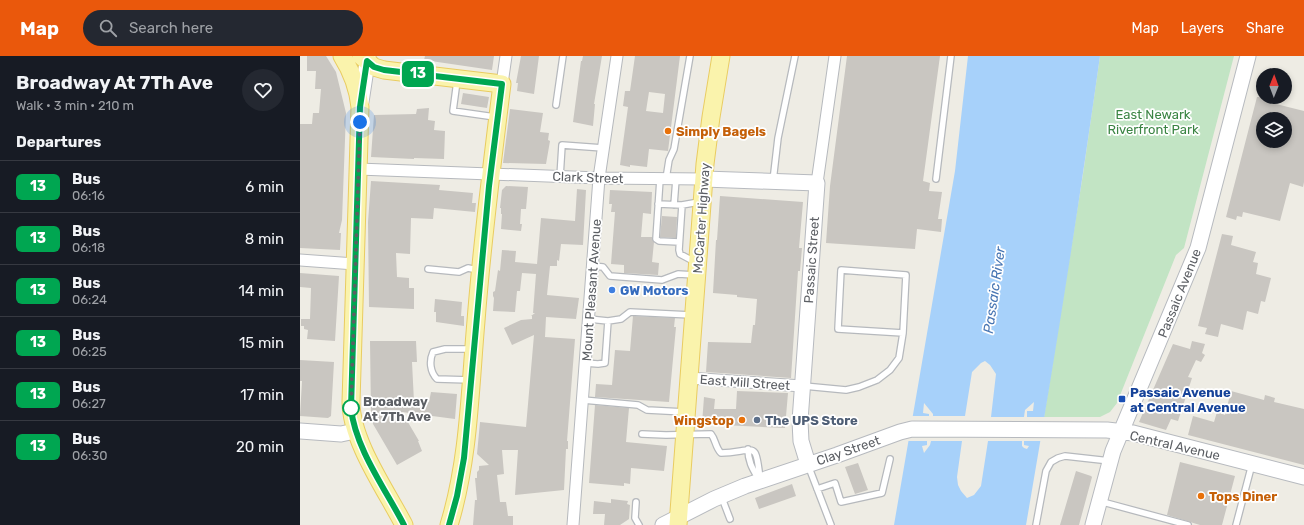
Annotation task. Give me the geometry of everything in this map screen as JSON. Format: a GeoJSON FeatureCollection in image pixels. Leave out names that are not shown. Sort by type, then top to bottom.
{"type":"FeatureCollection","features":[{"type":"Feature","properties":{"kind":"main road"},"geometry":{"type":"LineString","coordinates":[[342,56],[354,79],[360,107]]}},
{"type":"Feature","properties":{"kind":"main road","name":"McCarter Highway"},"geometry":{"type":"LineString","coordinates":[[678,521],[704,179],[709,128],[721,56]]}},
{"type":"Feature","properties":{"kind":"main road","name":"Passaic Avenue"},"geometry":{"type":"LineString","coordinates":[[1093,525],[1110,461],[1198,248],[1248,56]]}},
{"type":"Feature","properties":{"kind":"main road"},"geometry":{"type":"LineString","coordinates":[[365,58],[360,107],[351,408],[355,431],[400,518],[417,525]]}},
{"type":"Feature","properties":{"kind":"main road"},"geometry":{"type":"LineString","coordinates":[[365,58],[374,67],[384,70],[502,84],[490,174],[462,468],[455,507],[449,525]]}},
{"type":"Feature","properties":{"kind":"main road","name":"Clark Street"},"geometry":{"type":"LineString","coordinates":[[704,179],[817,183]]}},
{"type":"Feature","properties":{"kind":"main road","name":"Passaic Street"},"geometry":{"type":"LineString","coordinates":[[808,464],[802,447],[800,434],[802,386],[817,183]]}},
{"type":"Feature","properties":{"kind":"main road","name":"Central Avenue"},"geometry":{"type":"LineString","coordinates":[[1044,429],[1107,430],[1133,433],[1304,477]]}},
{"type":"Feature","properties":{"kind":"main road","name":"Clay Street"},"geometry":{"type":"LineString","coordinates":[[664,525],[678,521],[721,495],[907,430],[1044,429]]}},
{"type":"Feature","properties":{"kind":"main road"},"geometry":{"type":"LineString","coordinates":[[300,431],[341,434],[355,431]]}},
{"type":"Feature","properties":{"kind":"main road"},"geometry":{"type":"LineString","coordinates":[[434,525],[455,507]]}},
{"type":"Feature","properties":{"kind":"street"},"geometry":{"type":"LineString","coordinates":[[502,84],[506,56]]}},
{"type":"Feature","properties":{"kind":"street","name":"Mount Pleasant Avenue"},"geometry":{"type":"LineString","coordinates":[[573,525],[599,178],[616,56]]}},
{"type":"Feature","properties":{"kind":"street","name":"Passaic Street"},"geometry":{"type":"LineString","coordinates":[[817,183],[834,56]]}},
{"type":"Feature","properties":{"kind":"street","name":"Clark Street"},"geometry":{"type":"LineString","coordinates":[[358,169],[560,177],[704,179]]}},
{"type":"Feature","properties":{"kind":"street"},"geometry":{"type":"LineString","coordinates":[[300,260],[355,264]]}},
{"type":"Feature","properties":{"kind":"street","name":"East Mill Street"},"geometry":{"type":"LineString","coordinates":[[689,378],[802,386]]}},
{"type":"Feature","properties":{"kind":"lane"},"geometry":{"type":"LineString","coordinates":[[556,105],[563,56]]}},
{"type":"Feature","properties":{"kind":"lane"},"geometry":{"type":"LineString","coordinates":[[679,242],[659,241],[656,239],[658,204],[667,179],[669,160],[674,149],[690,56]]}},
{"type":"Feature","properties":{"kind":"lane"},"geometry":{"type":"LineString","coordinates":[[773,181],[778,138],[794,56]]}},
{"type":"Feature","properties":{"kind":"lane"},"geometry":{"type":"LineString","coordinates":[[936,180],[951,56]]}},
{"type":"Feature","properties":{"kind":"lane"},"geometry":{"type":"LineString","coordinates":[[458,78],[453,111],[498,118]]}},
{"type":"Feature","properties":{"kind":"lane"},"geometry":{"type":"LineString","coordinates":[[560,177],[562,145],[604,148]]}},
{"type":"Feature","properties":{"kind":"lane"},"geometry":{"type":"LineString","coordinates":[[667,179],[674,205]]}},
{"type":"Feature","properties":{"kind":"lane"},"geometry":{"type":"LineString","coordinates":[[658,204],[682,205],[702,202]]}},
{"type":"Feature","properties":{"kind":"lane"},"geometry":{"type":"LineString","coordinates":[[682,205],[679,250],[680,254],[697,269]]}},
{"type":"Feature","properties":{"kind":"lane"},"geometry":{"type":"LineString","coordinates":[[592,266],[603,267],[610,276],[662,280],[697,269]]}},
{"type":"Feature","properties":{"kind":"lane"},"geometry":{"type":"LineString","coordinates":[[428,269],[459,272],[468,268],[481,270]]}},
{"type":"Feature","properties":{"kind":"lane"},"geometry":{"type":"LineString","coordinates":[[802,386],[846,390],[859,387],[877,380],[890,370],[899,358],[903,333],[906,275],[841,270],[838,329],[903,333]]}},
{"type":"Feature","properties":{"kind":"lane"},"geometry":{"type":"LineString","coordinates":[[589,319],[608,321],[621,319],[630,312],[693,316]]}},
{"type":"Feature","properties":{"kind":"lane"},"geometry":{"type":"LineString","coordinates":[[585,363],[605,363],[608,321]]}},
{"type":"Feature","properties":{"kind":"lane"},"geometry":{"type":"LineString","coordinates":[[471,380],[437,378],[433,374],[431,357],[433,352],[445,349],[473,349]]}},
{"type":"Feature","properties":{"kind":"lane"},"geometry":{"type":"LineString","coordinates":[[583,400],[638,405],[647,410],[686,412]]}},
{"type":"Feature","properties":{"kind":"lane"},"geometry":{"type":"LineString","coordinates":[[642,434],[711,434],[714,437],[716,448],[721,453],[731,453],[748,449],[754,451],[758,457],[760,481]]}},
{"type":"Feature","properties":{"kind":"lane"},"geometry":{"type":"LineString","coordinates":[[748,449],[750,465],[760,481]]}},
{"type":"Feature","properties":{"kind":"lane"},"geometry":{"type":"LineString","coordinates":[[1036,525],[1046,471],[1051,462],[1065,456],[1110,461]]}},
{"type":"Feature","properties":{"kind":"lane"},"geometry":{"type":"LineString","coordinates":[[817,489],[835,483],[841,502],[882,493],[890,460]]}},
{"type":"Feature","properties":{"kind":"lane"},"geometry":{"type":"LineString","coordinates":[[808,464],[831,525]]}},
{"type":"Feature","properties":{"kind":"lane"},"geometry":{"type":"LineString","coordinates":[[1236,525],[1252,464]]}},
{"type":"Feature","properties":{"kind":"lane"},"geometry":{"type":"LineString","coordinates":[[721,495],[730,519]]}},
{"type":"Feature","properties":{"kind":"lane"},"geometry":{"type":"LineString","coordinates":[[1099,501],[1188,525]]}},
{"type":"Feature","properties":{"kind":"lane"},"geometry":{"type":"LineString","coordinates":[[636,502],[635,518],[639,525]]}},
{"type":"Feature","properties":{"kind":"green space","name":"East Newark Riverfront Park"},"geometry":{"type":"Polygon","coordinates":[[[1100,56],[1234,56],[1184,248],[1176,255],[1117,403],[1110,412],[1100,417],[1044,417],[1083,174],[1100,56]]]}},
{"type":"Feature","properties":{"kind":"water","name":"Passaic River"},"geometry":{"type":"Polygon","coordinates":[[[968,56],[1100,56],[1065,291],[1026,525],[894,525],[955,171],[968,56]]]}},
{"type":"Feature","properties":{"kind":"pier"},"geometry":{"type":"Polygon","coordinates":[[[985,361],[990,365],[996,374],[991,417],[1024,417],[1025,410],[1034,402],[1033,411],[1027,411],[1027,417],[1046,417],[1042,441],[1024,441],[1024,445],[1029,446],[1027,449],[1022,446],[1022,441],[988,441],[981,486],[974,495],[967,498],[958,485],[957,477],[962,441],[931,441],[924,453],[922,446],[927,445],[927,441],[907,441],[911,416],[929,416],[929,414],[923,413],[924,403],[933,416],[965,416],[972,372],[985,361]]]}},
{"type":"Feature","properties":{"kind":"building"},"geometry":{"type":"Polygon","coordinates":[[[307,56],[326,56],[336,72],[346,113],[342,220],[339,233],[341,233],[340,250],[300,248],[300,124],[312,124],[313,113],[319,113],[321,89],[315,89],[316,71],[307,71],[307,56]]]}},
{"type":"Feature","properties":{"kind":"building"},"geometry":{"type":"Polygon","coordinates":[[[425,56],[494,56],[492,70],[424,60],[425,56]]]}},
{"type":"Feature","properties":{"kind":"building"},"geometry":{"type":"Polygon","coordinates":[[[521,56],[539,56],[534,94],[517,91],[518,83],[516,83],[521,56]]]}},
{"type":"Feature","properties":{"kind":"building"},"geometry":{"type":"Polygon","coordinates":[[[583,56],[602,56],[594,104],[593,126],[573,122],[581,61],[583,56]]]}},
{"type":"Feature","properties":{"kind":"building"},"geometry":{"type":"Polygon","coordinates":[[[635,56],[680,56],[668,151],[649,149],[647,167],[630,165],[630,167],[620,165],[628,107],[623,106],[625,91],[630,91],[635,56]],[[649,92],[646,111],[663,113],[665,94],[649,92]]]}},
{"type":"Feature","properties":{"kind":"building"},"geometry":{"type":"Polygon","coordinates":[[[847,56],[940,56],[923,181],[930,183],[929,191],[942,192],[938,219],[942,219],[941,232],[917,229],[915,249],[826,243],[830,186],[847,56]]]}},
{"type":"Feature","properties":{"kind":"building"},"geometry":{"type":"Polygon","coordinates":[[[463,93],[489,97],[487,108],[461,104],[463,93]]]}},
{"type":"Feature","properties":{"kind":"building"},"geometry":{"type":"Polygon","coordinates":[[[1256,101],[1256,104],[1276,104],[1304,111],[1303,187],[1290,183],[1280,221],[1243,212],[1242,217],[1237,216],[1236,220],[1226,217],[1256,101]]]}},
{"type":"Feature","properties":{"kind":"building"},"geometry":{"type":"Polygon","coordinates":[[[429,108],[428,120],[435,121],[434,130],[445,131],[444,159],[371,157],[374,115],[416,114],[417,109],[429,108]]]}},
{"type":"Feature","properties":{"kind":"building"},"geometry":{"type":"Polygon","coordinates":[[[510,109],[543,113],[540,132],[549,133],[548,140],[550,141],[546,164],[503,163],[510,109]]]}},
{"type":"Feature","properties":{"kind":"building"},"geometry":{"type":"Polygon","coordinates":[[[371,181],[440,185],[439,190],[473,193],[472,203],[476,203],[475,212],[434,208],[433,219],[411,218],[410,254],[396,253],[397,277],[409,278],[409,288],[414,288],[414,309],[369,307],[368,222],[371,181]]]}},
{"type":"Feature","properties":{"kind":"building"},"geometry":{"type":"Polygon","coordinates":[[[506,186],[528,187],[526,209],[521,209],[521,231],[501,229],[502,214],[500,208],[502,190],[506,186]]]}},
{"type":"Feature","properties":{"kind":"building"},"geometry":{"type":"Polygon","coordinates":[[[577,189],[586,190],[583,245],[561,244],[557,266],[550,266],[547,295],[579,298],[576,319],[546,317],[545,337],[575,339],[564,490],[515,495],[518,450],[502,450],[504,474],[497,475],[500,502],[506,502],[508,516],[513,516],[513,525],[473,525],[475,500],[477,500],[475,478],[477,478],[479,466],[489,465],[477,454],[480,422],[526,427],[534,335],[512,345],[504,328],[521,320],[532,319],[531,316],[535,313],[533,313],[536,274],[522,273],[520,291],[517,291],[515,312],[493,311],[493,292],[495,291],[498,270],[500,271],[502,250],[516,251],[515,262],[537,264],[541,218],[575,221],[577,189]]]}},
{"type":"Feature","properties":{"kind":"building"},"geometry":{"type":"Polygon","coordinates":[[[610,190],[652,192],[651,214],[643,213],[641,237],[652,237],[654,242],[652,262],[659,263],[658,275],[624,273],[624,265],[611,264],[615,212],[611,212],[612,204],[609,204],[610,190]]]}},
{"type":"Feature","properties":{"kind":"building"},"geometry":{"type":"Polygon","coordinates":[[[720,196],[803,202],[799,248],[802,248],[800,271],[798,271],[791,378],[706,372],[708,342],[751,343],[753,325],[755,325],[757,299],[737,297],[737,295],[713,293],[720,196]]]}},
{"type":"Feature","properties":{"kind":"building"},"geometry":{"type":"Polygon","coordinates":[[[662,216],[677,217],[676,238],[660,237],[662,216]]]}},
{"type":"Feature","properties":{"kind":"building"},"geometry":{"type":"Polygon","coordinates":[[[1222,234],[1233,236],[1231,245],[1256,252],[1253,262],[1258,263],[1256,274],[1271,278],[1265,302],[1261,301],[1258,314],[1247,311],[1243,330],[1221,324],[1218,337],[1205,334],[1207,328],[1198,326],[1222,234]]]}},
{"type":"Feature","properties":{"kind":"building"},"geometry":{"type":"Polygon","coordinates":[[[300,273],[339,276],[335,341],[307,339],[308,330],[304,329],[304,326],[301,326],[301,319],[310,319],[311,288],[300,287],[300,273]]]}},
{"type":"Feature","properties":{"kind":"building"},"geometry":{"type":"Polygon","coordinates":[[[435,299],[462,302],[461,316],[464,316],[464,326],[436,322],[436,312],[434,312],[435,299]]]}},
{"type":"Feature","properties":{"kind":"building"},"geometry":{"type":"Polygon","coordinates":[[[633,316],[675,318],[674,327],[676,327],[669,402],[595,397],[596,384],[612,385],[615,350],[630,351],[633,316]]]}},
{"type":"Feature","properties":{"kind":"building"},"geometry":{"type":"Polygon","coordinates":[[[370,341],[416,341],[417,362],[412,362],[414,402],[429,402],[431,392],[457,394],[455,419],[402,412],[419,441],[422,451],[397,465],[373,424],[371,415],[370,341]]]}},
{"type":"Feature","properties":{"kind":"building"},"geometry":{"type":"Polygon","coordinates":[[[1192,341],[1205,344],[1202,353],[1205,355],[1201,362],[1196,360],[1188,377],[1192,378],[1178,421],[1171,419],[1166,430],[1139,422],[1173,344],[1190,349],[1192,341]]]}},
{"type":"Feature","properties":{"kind":"building"},"geometry":{"type":"Polygon","coordinates":[[[300,360],[334,362],[331,416],[328,418],[300,416],[302,381],[300,381],[300,360]]]}},
{"type":"Feature","properties":{"kind":"building"},"geometry":{"type":"Polygon","coordinates":[[[737,391],[788,393],[785,428],[702,424],[704,397],[715,399],[714,409],[736,409],[737,391]]]}},
{"type":"Feature","properties":{"kind":"building"},"geometry":{"type":"Polygon","coordinates":[[[1231,391],[1264,400],[1265,395],[1275,398],[1274,402],[1304,409],[1304,465],[1188,435],[1193,416],[1214,422],[1217,412],[1225,415],[1231,391]]]}},
{"type":"Feature","properties":{"kind":"building"},"geometry":{"type":"Polygon","coordinates":[[[595,405],[629,408],[626,442],[667,446],[664,471],[631,468],[630,484],[624,483],[624,486],[589,483],[595,405]]]}},
{"type":"Feature","properties":{"kind":"building","name":"Tops Diner"},"geometry":{"type":"Polygon","coordinates":[[[1180,462],[1235,476],[1222,525],[1200,525],[1167,515],[1180,462]]]}},
{"type":"Feature","properties":{"kind":"building"},"geometry":{"type":"Polygon","coordinates":[[[858,463],[868,490],[855,494],[845,467],[858,463]]]}},
{"type":"Feature","properties":{"kind":"building"},"geometry":{"type":"Polygon","coordinates":[[[1076,471],[1092,477],[1079,525],[1060,525],[1076,471]]]}},
{"type":"Feature","properties":{"kind":"building"},"geometry":{"type":"Polygon","coordinates":[[[792,484],[796,496],[759,509],[755,498],[792,484]]]}},
{"type":"Feature","properties":{"kind":"building"},"geometry":{"type":"Polygon","coordinates":[[[611,499],[628,501],[627,504],[630,505],[629,519],[620,525],[604,525],[605,514],[593,514],[594,501],[611,503],[611,499]]]}},
{"type":"Feature","properties":{"kind":"bus line","name":"13"},"geometry":{"type":"LineString","coordinates":[[404,525],[359,440],[355,431],[351,408],[360,107],[367,61],[374,67],[384,70],[502,84],[489,186],[464,458],[455,507],[449,525]]}},
{"type":"Feature","properties":{"kind":"place","name":"Simply Bagels"},"geometry":{"type":"Point","coordinates":[668,131]}},
{"type":"Feature","properties":{"kind":"place","name":"GW Motors"},"geometry":{"type":"Point","coordinates":[612,290]}},
{"type":"Feature","properties":{"kind":"place","name":"Passaic Avenue at Central Avenue"},"geometry":{"type":"Point","coordinates":[1122,399]}},
{"type":"Feature","properties":{"kind":"place","name":"Broadway At 7Th Ave"},"geometry":{"type":"Point","coordinates":[351,408]}},
{"type":"Feature","properties":{"kind":"place","name":"Wingstop"},"geometry":{"type":"Point","coordinates":[742,420]}},
{"type":"Feature","properties":{"kind":"place","name":"The UPS Store"},"geometry":{"type":"Point","coordinates":[757,420]}},
{"type":"Feature","properties":{"kind":"place","name":"Tops Diner"},"geometry":{"type":"Point","coordinates":[1201,496]}},
{"type":"Feature","properties":{"kind":"route"},"geometry":{"type":"LineString","coordinates":[[351,408],[360,122]]}}]}
